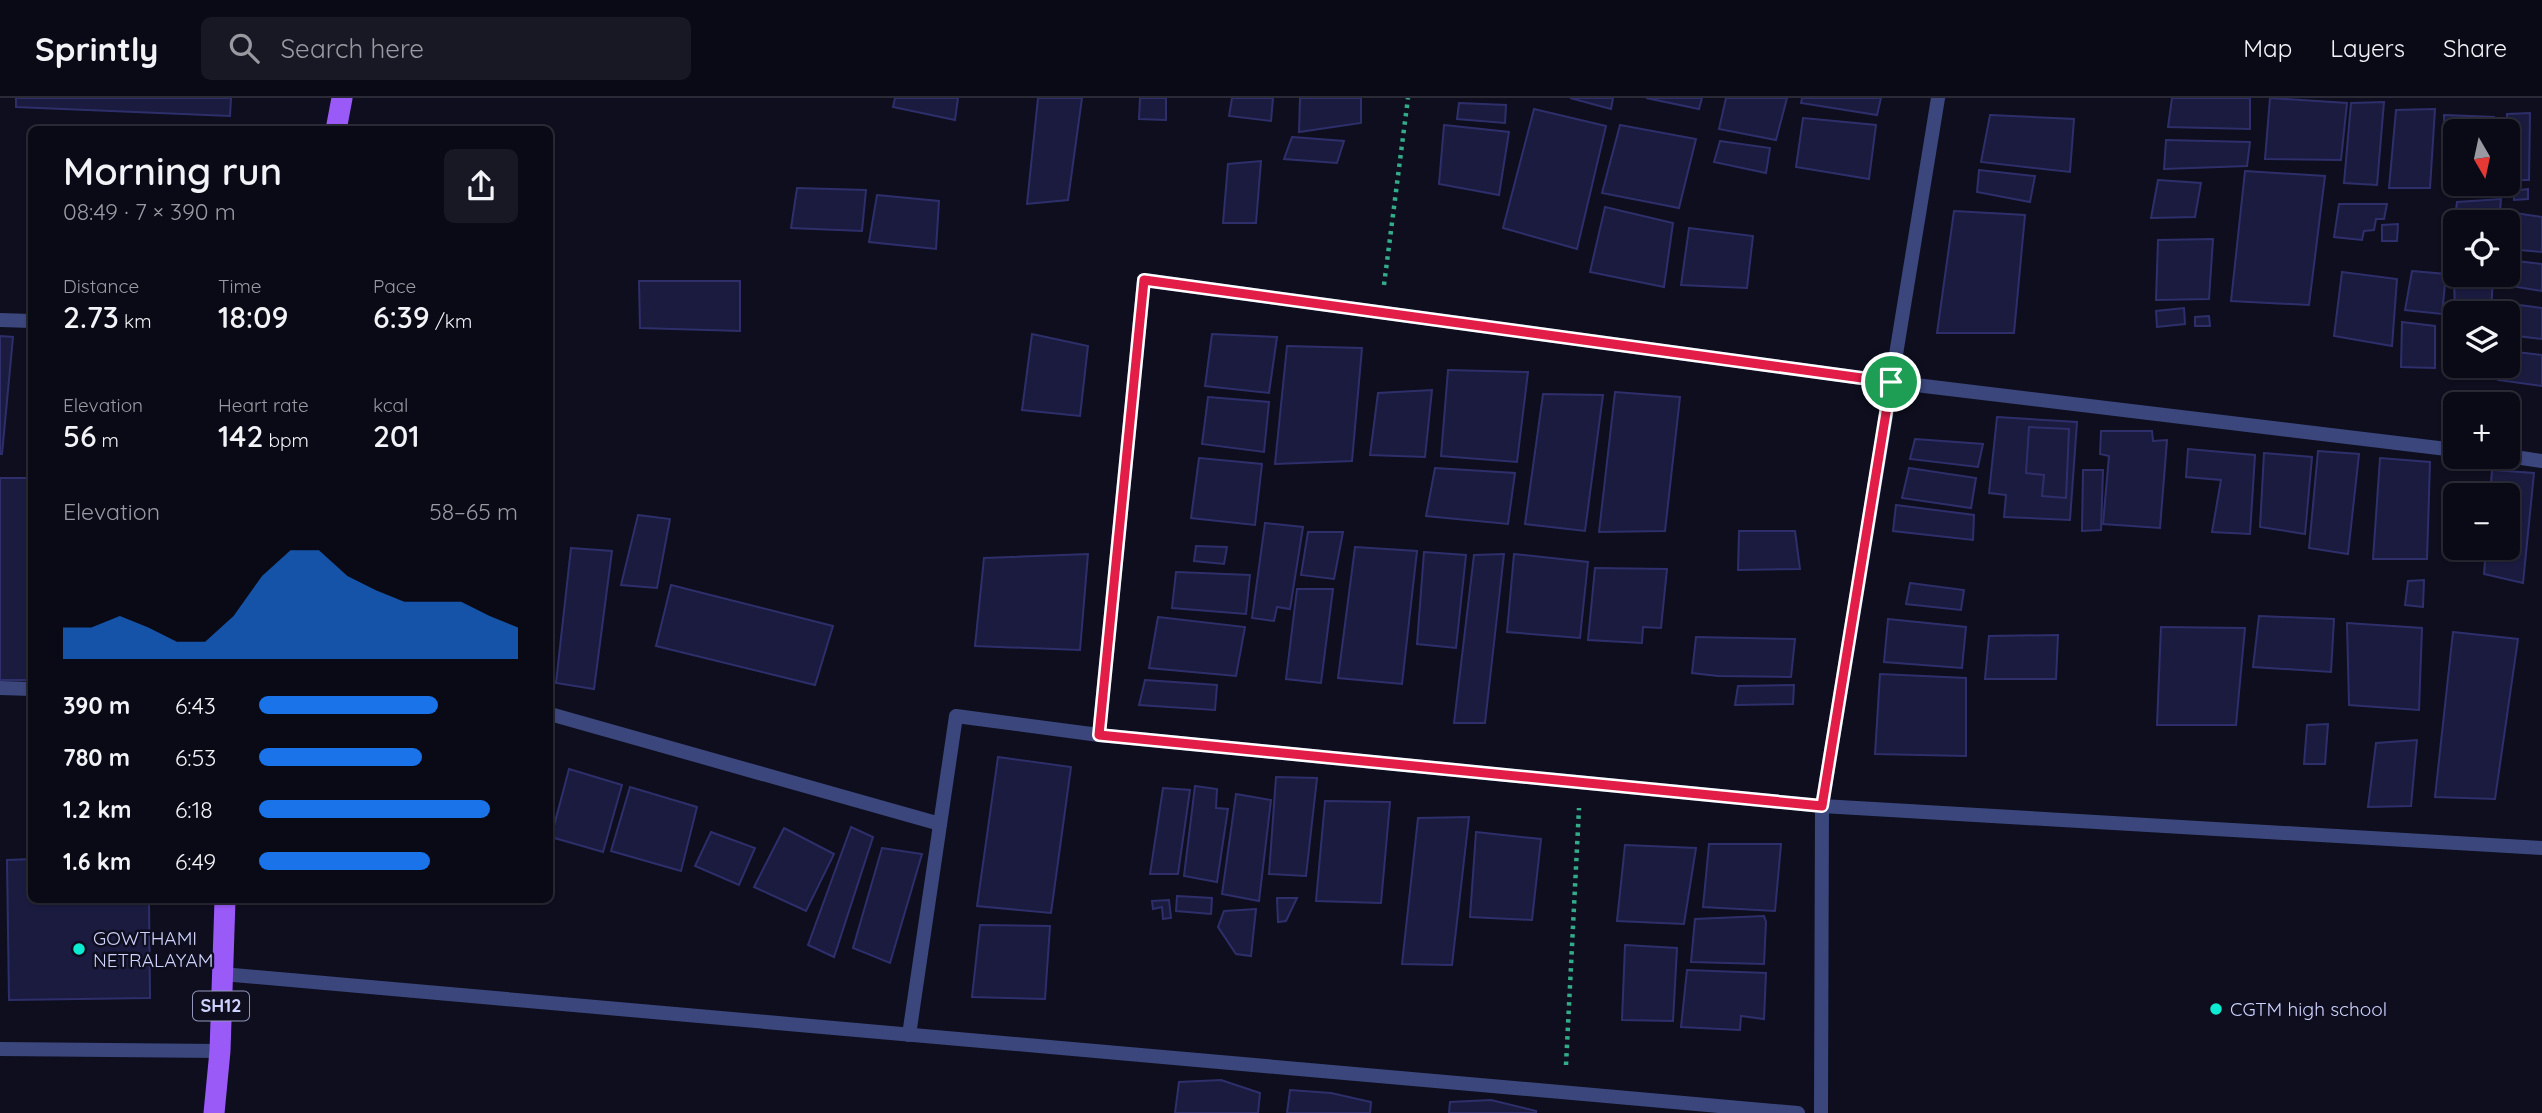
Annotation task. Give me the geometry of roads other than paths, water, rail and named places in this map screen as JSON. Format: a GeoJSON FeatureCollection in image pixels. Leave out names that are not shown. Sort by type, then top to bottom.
{"type":"FeatureCollection","features":[{"type":"Feature","properties":{"kind":"main road"},"geometry":{"type":"LineString","coordinates":[[337,126],[342,98]]}},
{"type":"Feature","properties":{"kind":"main road","name":"SH12"},"geometry":{"type":"LineString","coordinates":[[214,1113],[220,1051],[225,903]]}},
{"type":"Feature","properties":{"kind":"street"},"geometry":{"type":"LineString","coordinates":[[1821,1113],[1822,806],[1938,98]]}},
{"type":"Feature","properties":{"kind":"street"},"geometry":{"type":"LineString","coordinates":[[1099,735],[1144,280],[1891,382],[2443,449]]}},
{"type":"Feature","properties":{"kind":"street"},"geometry":{"type":"LineString","coordinates":[[0,320],[28,321]]}},
{"type":"Feature","properties":{"kind":"street"},"geometry":{"type":"LineString","coordinates":[[2520,458],[2542,461]]}},
{"type":"Feature","properties":{"kind":"street"},"geometry":{"type":"LineString","coordinates":[[0,688],[28,690]]}},
{"type":"Feature","properties":{"kind":"street"},"geometry":{"type":"LineString","coordinates":[[553,715],[940,824]]}},
{"type":"Feature","properties":{"kind":"street"},"geometry":{"type":"LineString","coordinates":[[909,1035],[956,716],[1099,735],[1822,806],[2542,848]]}},
{"type":"Feature","properties":{"kind":"street"},"geometry":{"type":"LineString","coordinates":[[222,974],[1798,1113]]}},
{"type":"Feature","properties":{"kind":"street"},"geometry":{"type":"LineString","coordinates":[[0,1049],[220,1051]]}},
{"type":"Feature","properties":{"kind":"place","name":"GOWTHAMI NETRALAYAM"},"geometry":{"type":"Point","coordinates":[79,949]}},
{"type":"Feature","properties":{"kind":"place","name":"CGTM high school"},"geometry":{"type":"Point","coordinates":[2216,1009]}}]}
